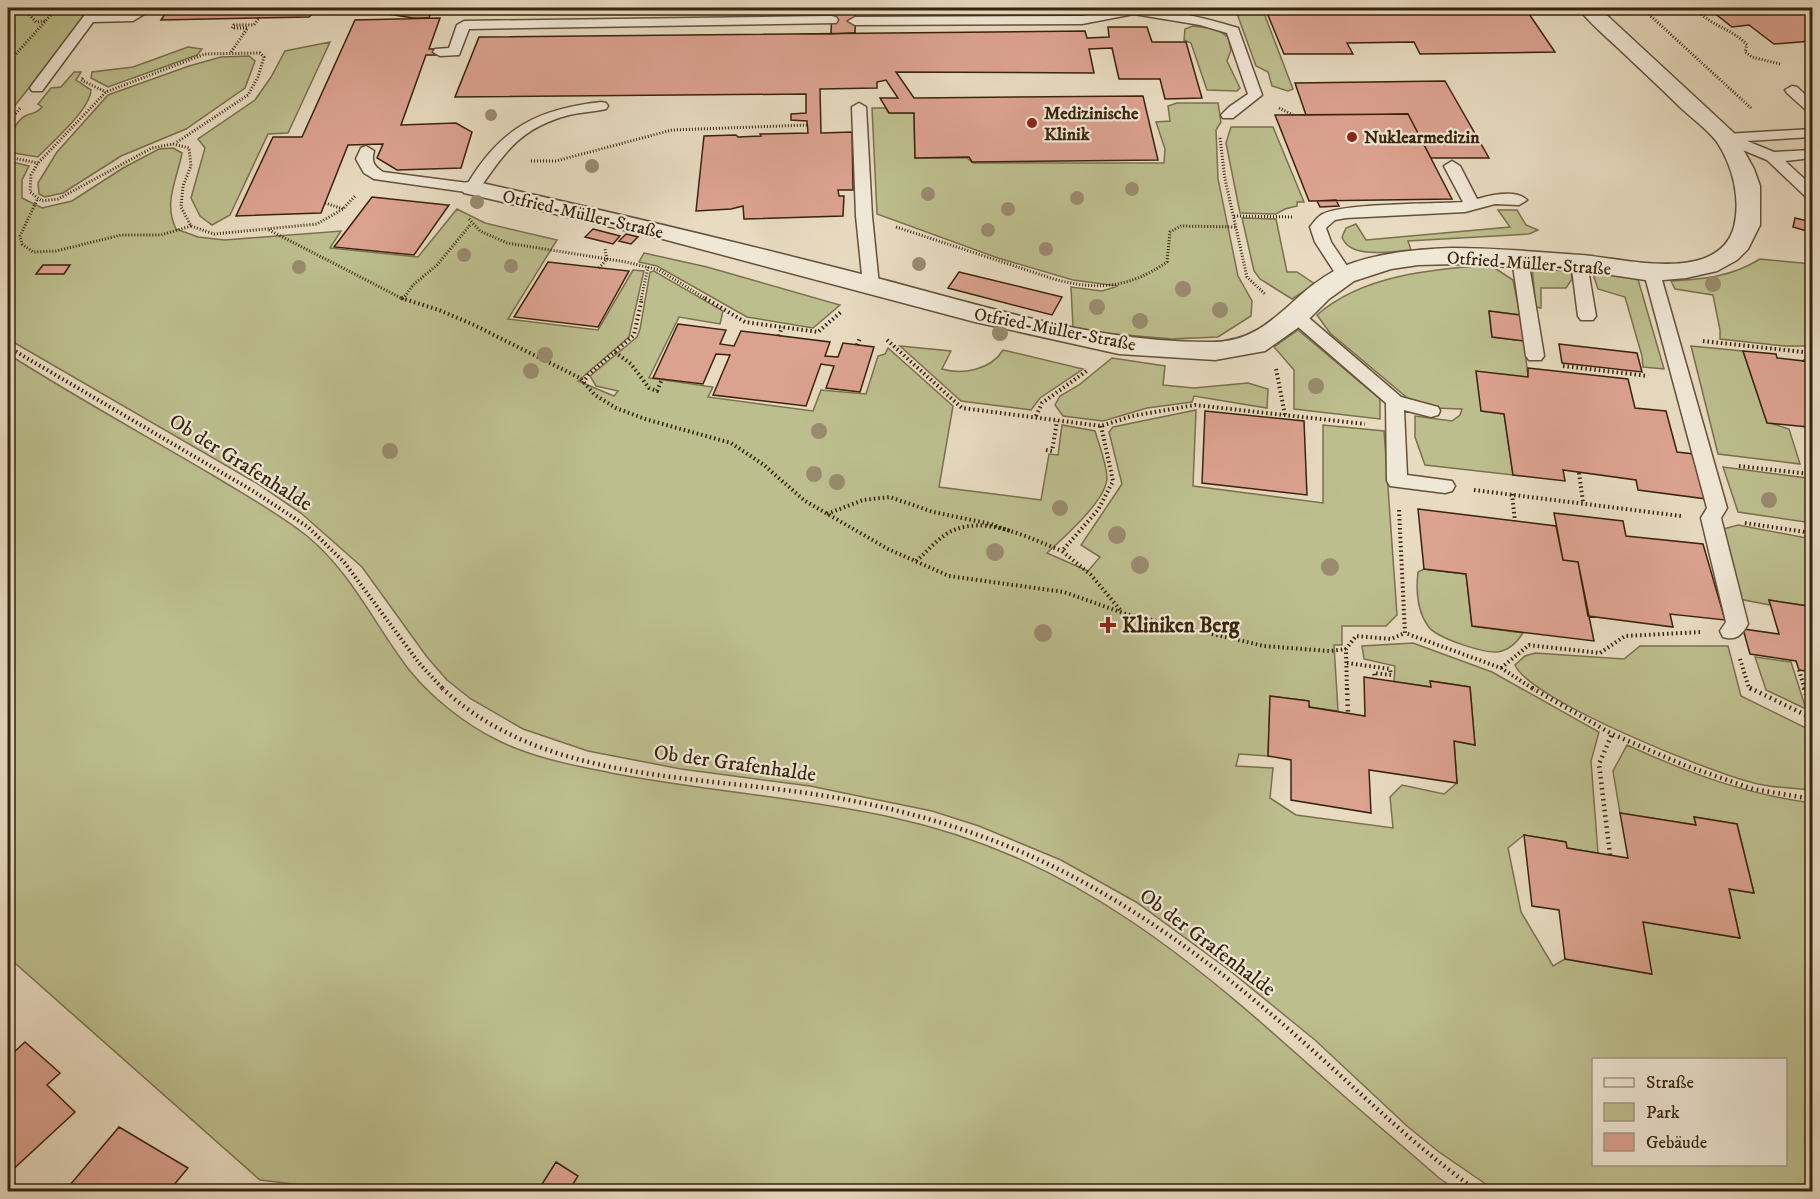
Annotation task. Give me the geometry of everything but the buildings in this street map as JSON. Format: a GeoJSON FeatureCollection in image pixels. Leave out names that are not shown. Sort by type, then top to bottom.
{"type":"FeatureCollection","features":[{"type":"Feature","properties":{"kind":"street","name":"Otfried-Müller-Straße"},"geometry":{"type":"LineString","coordinates":[[473,189],[662,231],[975,314],[1114,344],[1215,351],[1255,345],[1296,316],[1320,293],[1345,275],[1387,262],[1418,257],[1456,256],[1585,263],[1652,273],[1686,270],[1708,265],[1728,255],[1739,244],[1747,225],[1748,186],[1743,169],[1726,138],[1588,8]]}},
{"type":"Feature","properties":{"kind":"lane"},"geometry":{"type":"LineString","coordinates":[[37,88],[93,13],[133,17],[147,8]]}},
{"type":"Feature","properties":{"kind":"lane"},"geometry":{"type":"LineString","coordinates":[[574,25],[580,8]]}},
{"type":"Feature","properties":{"kind":"lane"},"geometry":{"type":"LineString","coordinates":[[855,21],[1082,20],[1134,9],[1202,21],[1233,31],[1255,95],[1228,115]]}},
{"type":"Feature","properties":{"kind":"lane"},"geometry":{"type":"LineString","coordinates":[[440,52],[454,52],[464,25],[831,20]]}},
{"type":"Feature","properties":{"kind":"lane"},"geometry":{"type":"LineString","coordinates":[[1792,90],[1812,108]]}},
{"type":"Feature","properties":{"kind":"lane"},"geometry":{"type":"LineString","coordinates":[[473,189],[502,146],[528,126],[577,108],[601,106]]}},
{"type":"Feature","properties":{"kind":"lane"},"geometry":{"type":"LineString","coordinates":[[859,106],[864,216],[871,285]]}},
{"type":"Feature","properties":{"kind":"lane"},"geometry":{"type":"LineString","coordinates":[[1726,138],[1812,133]]}},
{"type":"Feature","properties":{"kind":"lane"},"geometry":{"type":"LineString","coordinates":[[1726,138],[1772,157],[1812,194]]}},
{"type":"Feature","properties":{"kind":"lane"},"geometry":{"type":"LineString","coordinates":[[366,151],[364,159],[369,170],[379,176]]}},
{"type":"Feature","properties":{"kind":"lane"},"geometry":{"type":"LineString","coordinates":[[1772,157],[1812,154]]}},
{"type":"Feature","properties":{"kind":"lane"},"geometry":{"type":"LineString","coordinates":[[1452,166],[1472,204]]}},
{"type":"Feature","properties":{"kind":"lane","name":"Otfried-Müller-Straße"},"geometry":{"type":"LineString","coordinates":[[379,176],[473,189]]}},
{"type":"Feature","properties":{"kind":"lane"},"geometry":{"type":"LineString","coordinates":[[1345,275],[1323,242],[1318,227],[1329,217],[1346,213],[1465,207],[1495,199],[1519,200]]}},
{"type":"Feature","properties":{"kind":"lane"},"geometry":{"type":"LineString","coordinates":[[1520,259],[1535,356]]}},
{"type":"Feature","properties":{"kind":"lane"},"geometry":{"type":"LineString","coordinates":[[1585,263],[1580,269],[1587,316]]}},
{"type":"Feature","properties":{"kind":"lane"},"geometry":{"type":"LineString","coordinates":[[1652,273],[1717,508],[1711,518],[1737,624],[1731,631]]}},
{"type":"Feature","properties":{"kind":"lane"},"geometry":{"type":"LineString","coordinates":[[1296,316],[1395,401],[1431,411]]}},
{"type":"Feature","properties":{"kind":"lane"},"geometry":{"type":"LineString","coordinates":[[1395,401],[1397,481],[1445,486]]}},
{"type":"Feature","properties":{"kind":"path"},"geometry":{"type":"LineString","coordinates":[[23,8],[36,22],[45,21]]}},
{"type":"Feature","properties":{"kind":"path"},"geometry":{"type":"LineString","coordinates":[[8,63],[57,8]]}},
{"type":"Feature","properties":{"kind":"path"},"geometry":{"type":"LineString","coordinates":[[1699,8],[1697,10],[1706,22],[1741,37],[1747,45],[1746,52],[1752,57],[1784,65]]}},
{"type":"Feature","properties":{"kind":"path"},"geometry":{"type":"LineString","coordinates":[[231,53],[247,28],[232,28],[234,25],[254,25],[259,18]]}},
{"type":"Feature","properties":{"kind":"path"},"geometry":{"type":"LineString","coordinates":[[231,53],[260,53],[264,57],[258,77],[248,95],[177,142],[160,144],[147,150],[58,199],[43,202],[37,200],[30,192],[31,175],[38,163],[81,120],[100,95],[205,54],[231,53]]}},
{"type":"Feature","properties":{"kind":"path"},"geometry":{"type":"LineString","coordinates":[[87,72],[81,80],[106,92]]}},
{"type":"Feature","properties":{"kind":"path"},"geometry":{"type":"LineString","coordinates":[[8,115],[13,117],[8,123]]}},
{"type":"Feature","properties":{"kind":"path"},"geometry":{"type":"LineString","coordinates":[[1228,115],[1220,139],[1247,277],[1276,304],[1296,316]]}},
{"type":"Feature","properties":{"kind":"path"},"geometry":{"type":"LineString","coordinates":[[491,160],[556,161],[672,130],[808,125]]}},
{"type":"Feature","properties":{"kind":"path"},"geometry":{"type":"LineString","coordinates":[[177,142],[189,148],[191,166],[183,186],[181,207],[191,226]]}},
{"type":"Feature","properties":{"kind":"path"},"geometry":{"type":"LineString","coordinates":[[8,157],[38,163]]}},
{"type":"Feature","properties":{"kind":"path"},"geometry":{"type":"LineString","coordinates":[[37,200],[20,236],[22,244],[33,252],[56,251],[121,235],[161,235],[191,226],[214,234],[317,224],[343,209],[379,176]]}},
{"type":"Feature","properties":{"kind":"path"},"geometry":{"type":"LineString","coordinates":[[325,203],[343,209]]}},
{"type":"Feature","properties":{"kind":"path"},"geometry":{"type":"LineString","coordinates":[[864,216],[1019,269],[1096,287],[1129,281],[1154,272],[1167,262],[1170,232],[1181,226],[1236,227]]}},
{"type":"Feature","properties":{"kind":"path"},"geometry":{"type":"LineString","coordinates":[[1234,216],[1282,217]]}},
{"type":"Feature","properties":{"kind":"path"},"geometry":{"type":"LineString","coordinates":[[468,218],[471,224],[491,238],[507,243],[659,270],[745,322],[818,332]]}},
{"type":"Feature","properties":{"kind":"path"},"geometry":{"type":"LineString","coordinates":[[403,299],[413,285],[437,265],[471,224]]}},
{"type":"Feature","properties":{"kind":"path"},"geometry":{"type":"LineString","coordinates":[[269,230],[403,299],[440,310],[474,325],[580,378],[603,401],[628,413],[731,443],[764,465],[805,501],[888,549],[949,576],[1064,592],[1170,626],[1264,646],[1329,651],[1346,649]]}},
{"type":"Feature","properties":{"kind":"path"},"geometry":{"type":"LineString","coordinates":[[604,242],[607,259]]}},
{"type":"Feature","properties":{"kind":"path"},"geometry":{"type":"LineString","coordinates":[[599,268],[607,259]]}},
{"type":"Feature","properties":{"kind":"path"},"geometry":{"type":"LineString","coordinates":[[583,383],[588,375],[632,338],[648,267]]}},
{"type":"Feature","properties":{"kind":"path"},"geometry":{"type":"LineString","coordinates":[[779,336],[782,327]]}},
{"type":"Feature","properties":{"kind":"path"},"geometry":{"type":"LineString","coordinates":[[1670,337],[1812,353]]}},
{"type":"Feature","properties":{"kind":"path"},"geometry":{"type":"LineString","coordinates":[[857,345],[860,338]]}},
{"type":"Feature","properties":{"kind":"path"},"geometry":{"type":"LineString","coordinates":[[887,340],[962,408],[1009,416],[1036,416],[1101,426],[1132,416],[1195,405],[1268,415],[1370,424]]}},
{"type":"Feature","properties":{"kind":"path"},"geometry":{"type":"LineString","coordinates":[[1036,416],[1042,403],[1096,364],[1114,344]]}},
{"type":"Feature","properties":{"kind":"path"},"geometry":{"type":"LineString","coordinates":[[1255,345],[1278,371],[1285,415]]}},
{"type":"Feature","properties":{"kind":"path","name":"Ob der Grafenhalde"},"geometry":{"type":"LineString","coordinates":[[8,347],[247,487],[308,527],[344,561],[374,598],[402,640],[438,684],[470,712],[517,738],[573,757],[680,777],[849,801],[922,817],[977,834],[1058,868],[1115,899],[1224,975],[1407,1137],[1479,1191]]}},
{"type":"Feature","properties":{"kind":"path"},"geometry":{"type":"LineString","coordinates":[[615,352],[631,364],[649,388],[657,391],[662,380]]}},
{"type":"Feature","properties":{"kind":"path"},"geometry":{"type":"LineString","coordinates":[[1804,361],[1803,358],[1812,360]]}},
{"type":"Feature","properties":{"kind":"path"},"geometry":{"type":"LineString","coordinates":[[1556,365],[1651,376]]}},
{"type":"Feature","properties":{"kind":"path"},"geometry":{"type":"LineString","coordinates":[[1046,450],[1052,451],[1057,421]]}},
{"type":"Feature","properties":{"kind":"path"},"geometry":{"type":"LineString","coordinates":[[1062,551],[1099,507],[1111,488],[1113,481],[1101,426]]}},
{"type":"Feature","properties":{"kind":"path"},"geometry":{"type":"LineString","coordinates":[[1705,463],[1812,475]]}},
{"type":"Feature","properties":{"kind":"path"},"geometry":{"type":"LineString","coordinates":[[1579,473],[1583,502]]}},
{"type":"Feature","properties":{"kind":"path"},"geometry":{"type":"LineString","coordinates":[[1397,481],[1405,633]]}},
{"type":"Feature","properties":{"kind":"path"},"geometry":{"type":"LineString","coordinates":[[1469,489],[1665,514]]}},
{"type":"Feature","properties":{"kind":"path"},"geometry":{"type":"LineString","coordinates":[[1512,494],[1515,521]]}},
{"type":"Feature","properties":{"kind":"path"},"geometry":{"type":"LineString","coordinates":[[827,514],[839,508],[881,497],[906,501],[936,513],[989,523],[1062,551],[1090,575],[1122,612]]}},
{"type":"Feature","properties":{"kind":"path"},"geometry":{"type":"LineString","coordinates":[[1711,518],[1812,532]]}},
{"type":"Feature","properties":{"kind":"path"},"geometry":{"type":"LineString","coordinates":[[916,562],[952,531],[973,527],[1010,531]]}},
{"type":"Feature","properties":{"kind":"path"},"geometry":{"type":"LineString","coordinates":[[1501,668],[1529,645],[1600,652],[1625,636],[1731,631],[1749,688],[1812,716]]}},
{"type":"Feature","properties":{"kind":"path"},"geometry":{"type":"LineString","coordinates":[[1348,713],[1346,649],[1356,636],[1392,639],[1405,633],[1501,668],[1550,700],[1612,734],[1684,765],[1753,789],[1812,799]]}},
{"type":"Feature","properties":{"kind":"path"},"geometry":{"type":"LineString","coordinates":[[1347,663],[1390,669],[1391,675],[1374,673],[1375,679]]}},
{"type":"Feature","properties":{"kind":"path"},"geometry":{"type":"LineString","coordinates":[[1799,670],[1812,716]]}},
{"type":"Feature","properties":{"kind":"path"},"geometry":{"type":"LineString","coordinates":[[1610,855],[1599,764],[1612,734]]}},
{"type":"Feature","properties":{"kind":"green space"},"geometry":{"type":"Polygon","coordinates":[[[8,8],[93,8],[8,114],[8,8]]]}},
{"type":"Feature","properties":{"kind":"green space"},"geometry":{"type":"Polygon","coordinates":[[[1235,8],[1262,8],[1293,89],[1288,91],[1272,86],[1268,72],[1256,66],[1235,8]]]}},
{"type":"Feature","properties":{"kind":"green space"},"geometry":{"type":"Polygon","coordinates":[[[1193,26],[1216,29],[1228,37],[1231,50],[1227,61],[1240,88],[1237,91],[1207,90],[1191,43],[1184,40],[1185,29],[1193,26]]]}},
{"type":"Feature","properties":{"kind":"green space"},"geometry":{"type":"Polygon","coordinates":[[[330,42],[288,133],[268,134],[230,215],[212,225],[200,216],[191,198],[205,148],[198,139],[255,100],[285,51],[330,42]]]}},
{"type":"Feature","properties":{"kind":"green space"},"geometry":{"type":"Polygon","coordinates":[[[188,47],[202,49],[197,55],[108,87],[91,78],[92,72],[133,67],[188,47]]]}},
{"type":"Feature","properties":{"kind":"green space"},"geometry":{"type":"Polygon","coordinates":[[[249,56],[255,61],[245,88],[186,129],[121,156],[63,193],[45,197],[39,194],[38,183],[57,152],[108,95],[221,57],[249,56]]]}},
{"type":"Feature","properties":{"kind":"green space"},"geometry":{"type":"Polygon","coordinates":[[[74,72],[81,72],[76,80],[91,90],[89,98],[77,116],[38,157],[8,152],[10,137],[18,123],[25,116],[40,110],[42,107],[38,104],[51,88],[61,87],[74,72]]]}},
{"type":"Feature","properties":{"kind":"green space"},"geometry":{"type":"Polygon","coordinates":[[[1177,103],[1218,103],[1221,122],[1216,130],[1218,179],[1238,276],[1252,301],[1251,316],[1218,337],[1172,339],[1102,333],[1073,327],[1071,287],[1102,291],[1118,286],[1073,280],[998,258],[877,214],[872,108],[886,108],[889,113],[914,113],[915,158],[967,158],[973,163],[1164,163],[1165,149],[1156,122],[1170,121],[1168,106],[1177,103]]]}},
{"type":"Feature","properties":{"kind":"green space"},"geometry":{"type":"Polygon","coordinates":[[[1231,127],[1273,127],[1304,202],[1297,202],[1297,206],[1276,214],[1240,213],[1226,143],[1231,127]]]}},
{"type":"Feature","properties":{"kind":"green space"},"geometry":{"type":"Polygon","coordinates":[[[173,148],[182,153],[172,191],[172,219],[176,229],[198,237],[225,240],[341,231],[330,248],[418,257],[457,209],[485,223],[557,240],[508,319],[598,330],[633,270],[644,271],[629,337],[578,381],[614,396],[618,391],[596,386],[590,376],[637,337],[650,272],[654,271],[723,311],[720,324],[679,317],[649,378],[713,387],[708,397],[813,411],[821,390],[866,394],[878,356],[885,354],[888,348],[953,406],[939,487],[1041,500],[1049,454],[1058,455],[1062,425],[1095,431],[1105,465],[1107,477],[1105,486],[1093,507],[1047,553],[1088,571],[1100,557],[1081,545],[1122,484],[1109,432],[1113,427],[1196,410],[1193,486],[1323,503],[1323,425],[1384,431],[1397,615],[1386,626],[1342,626],[1342,645],[1334,645],[1338,711],[1309,707],[1308,701],[1270,696],[1268,756],[1239,754],[1236,766],[1273,768],[1270,798],[1296,815],[1393,828],[1390,797],[1402,785],[1444,794],[1457,783],[1454,741],[1475,745],[1470,687],[1431,681],[1431,687],[1394,682],[1395,666],[1364,659],[1362,646],[1413,643],[1492,672],[1599,732],[1591,761],[1598,853],[1567,848],[1566,842],[1524,835],[1508,848],[1521,912],[1553,966],[1565,959],[1651,974],[1643,922],[1740,938],[1729,889],[1754,893],[1737,824],[1694,817],[1696,825],[1620,813],[1613,771],[1627,745],[1672,765],[1717,781],[1763,794],[1812,803],[1812,1191],[1496,1191],[1439,1152],[1407,1126],[1315,1040],[1229,970],[1136,902],[1061,860],[979,826],[932,811],[810,786],[681,769],[588,751],[523,729],[471,699],[447,680],[427,657],[362,567],[302,514],[258,484],[8,339],[8,161],[29,166],[22,180],[22,198],[42,208],[72,201],[123,168],[159,149],[173,148]]]}},
{"type":"Feature","properties":{"kind":"green space"},"geometry":{"type":"Polygon","coordinates":[[[1498,210],[1517,210],[1526,225],[1538,230],[1529,234],[1408,241],[1411,250],[1383,252],[1354,249],[1342,237],[1346,228],[1356,224],[1366,240],[1510,227],[1498,210]]]}},
{"type":"Feature","properties":{"kind":"green space"},"geometry":{"type":"Polygon","coordinates":[[[1242,218],[1276,219],[1287,272],[1297,272],[1315,284],[1292,299],[1260,279],[1254,271],[1242,218]]]}},
{"type":"Feature","properties":{"kind":"green space"},"geometry":{"type":"Polygon","coordinates":[[[644,253],[707,267],[840,305],[813,328],[747,317],[657,266],[639,262],[644,253]]]}},
{"type":"Feature","properties":{"kind":"green space"},"geometry":{"type":"Polygon","coordinates":[[[1760,259],[1812,264],[1812,346],[1785,346],[1720,339],[1713,295],[1675,289],[1671,281],[1706,278],[1728,273],[1760,259]]]}},
{"type":"Feature","properties":{"kind":"green space"},"geometry":{"type":"Polygon","coordinates":[[[1490,265],[1513,280],[1520,315],[1489,311],[1492,337],[1524,341],[1528,377],[1504,414],[1513,475],[1425,465],[1415,437],[1415,416],[1452,421],[1460,415],[1462,409],[1434,408],[1411,401],[1330,333],[1317,315],[1355,291],[1399,276],[1490,265]]]}},
{"type":"Feature","properties":{"kind":"green space"},"geometry":{"type":"Polygon","coordinates":[[[1532,267],[1571,270],[1572,279],[1566,288],[1541,288],[1541,308],[1536,307],[1532,267]]]}},
{"type":"Feature","properties":{"kind":"green space"},"geometry":{"type":"Polygon","coordinates":[[[1592,271],[1637,276],[1664,369],[1643,367],[1625,297],[1598,289],[1592,271]]]}},
{"type":"Feature","properties":{"kind":"green space"},"geometry":{"type":"Polygon","coordinates":[[[1298,330],[1380,399],[1380,419],[1294,409],[1294,370],[1274,347],[1298,330]]]}},
{"type":"Feature","properties":{"kind":"green space"},"geometry":{"type":"Polygon","coordinates":[[[900,346],[951,351],[942,369],[950,371],[967,371],[984,366],[998,357],[1003,350],[1083,369],[1040,398],[1031,410],[961,401],[900,346]]]}},
{"type":"Feature","properties":{"kind":"green space"},"geometry":{"type":"Polygon","coordinates":[[[1691,346],[1743,351],[1767,422],[1789,429],[1800,464],[1718,454],[1691,346]]]}},
{"type":"Feature","properties":{"kind":"green space"},"geometry":{"type":"Polygon","coordinates":[[[8,354],[249,497],[307,536],[337,566],[350,583],[410,671],[450,710],[485,734],[539,756],[596,770],[680,785],[821,804],[890,817],[957,835],[1019,859],[1077,888],[1131,921],[1184,959],[1285,1043],[1439,1178],[1458,1191],[361,1192],[260,1180],[8,957],[8,354]]]}},
{"type":"Feature","properties":{"kind":"green space"},"geometry":{"type":"Polygon","coordinates":[[[1112,358],[1165,366],[1163,385],[1194,388],[1248,383],[1268,389],[1267,408],[1194,396],[1192,402],[1147,408],[1103,421],[1063,416],[1055,405],[1060,396],[1079,385],[1112,358]]]}},
{"type":"Feature","properties":{"kind":"green space"},"geometry":{"type":"Polygon","coordinates":[[[1723,467],[1807,478],[1812,483],[1812,523],[1738,512],[1723,467]]]}},
{"type":"Feature","properties":{"kind":"green space"},"geometry":{"type":"Polygon","coordinates":[[[1738,525],[1812,539],[1812,611],[1808,606],[1769,600],[1770,605],[1739,599],[1723,529],[1738,525]]]}},
{"type":"Feature","properties":{"kind":"green space"},"geometry":{"type":"Polygon","coordinates":[[[1424,569],[1466,574],[1472,626],[1523,633],[1521,636],[1509,648],[1495,652],[1463,645],[1433,631],[1424,620],[1418,600],[1418,572],[1424,569]]]}},
{"type":"Feature","properties":{"kind":"green space"},"geometry":{"type":"Polygon","coordinates":[[[1640,646],[1728,646],[1741,696],[1812,731],[1812,790],[1754,783],[1664,750],[1586,715],[1553,697],[1528,680],[1515,665],[1525,656],[1535,653],[1624,659],[1640,646]]]}},
{"type":"Feature","properties":{"kind":"green space"},"geometry":{"type":"Polygon","coordinates":[[[1755,657],[1791,662],[1806,709],[1766,690],[1755,657]]]}},
{"type":"Feature","properties":{"kind":"place","name":"Medizinische Klinik"},"geometry":{"type":"Point","coordinates":[1032,123]}},
{"type":"Feature","properties":{"kind":"place","name":"Nuklearmedizin"},"geometry":{"type":"Point","coordinates":[1352,137]}},
{"type":"Feature","properties":{"kind":"place","name":"Kliniken Berg"},"geometry":{"type":"Point","coordinates":[1108,625]}}]}
